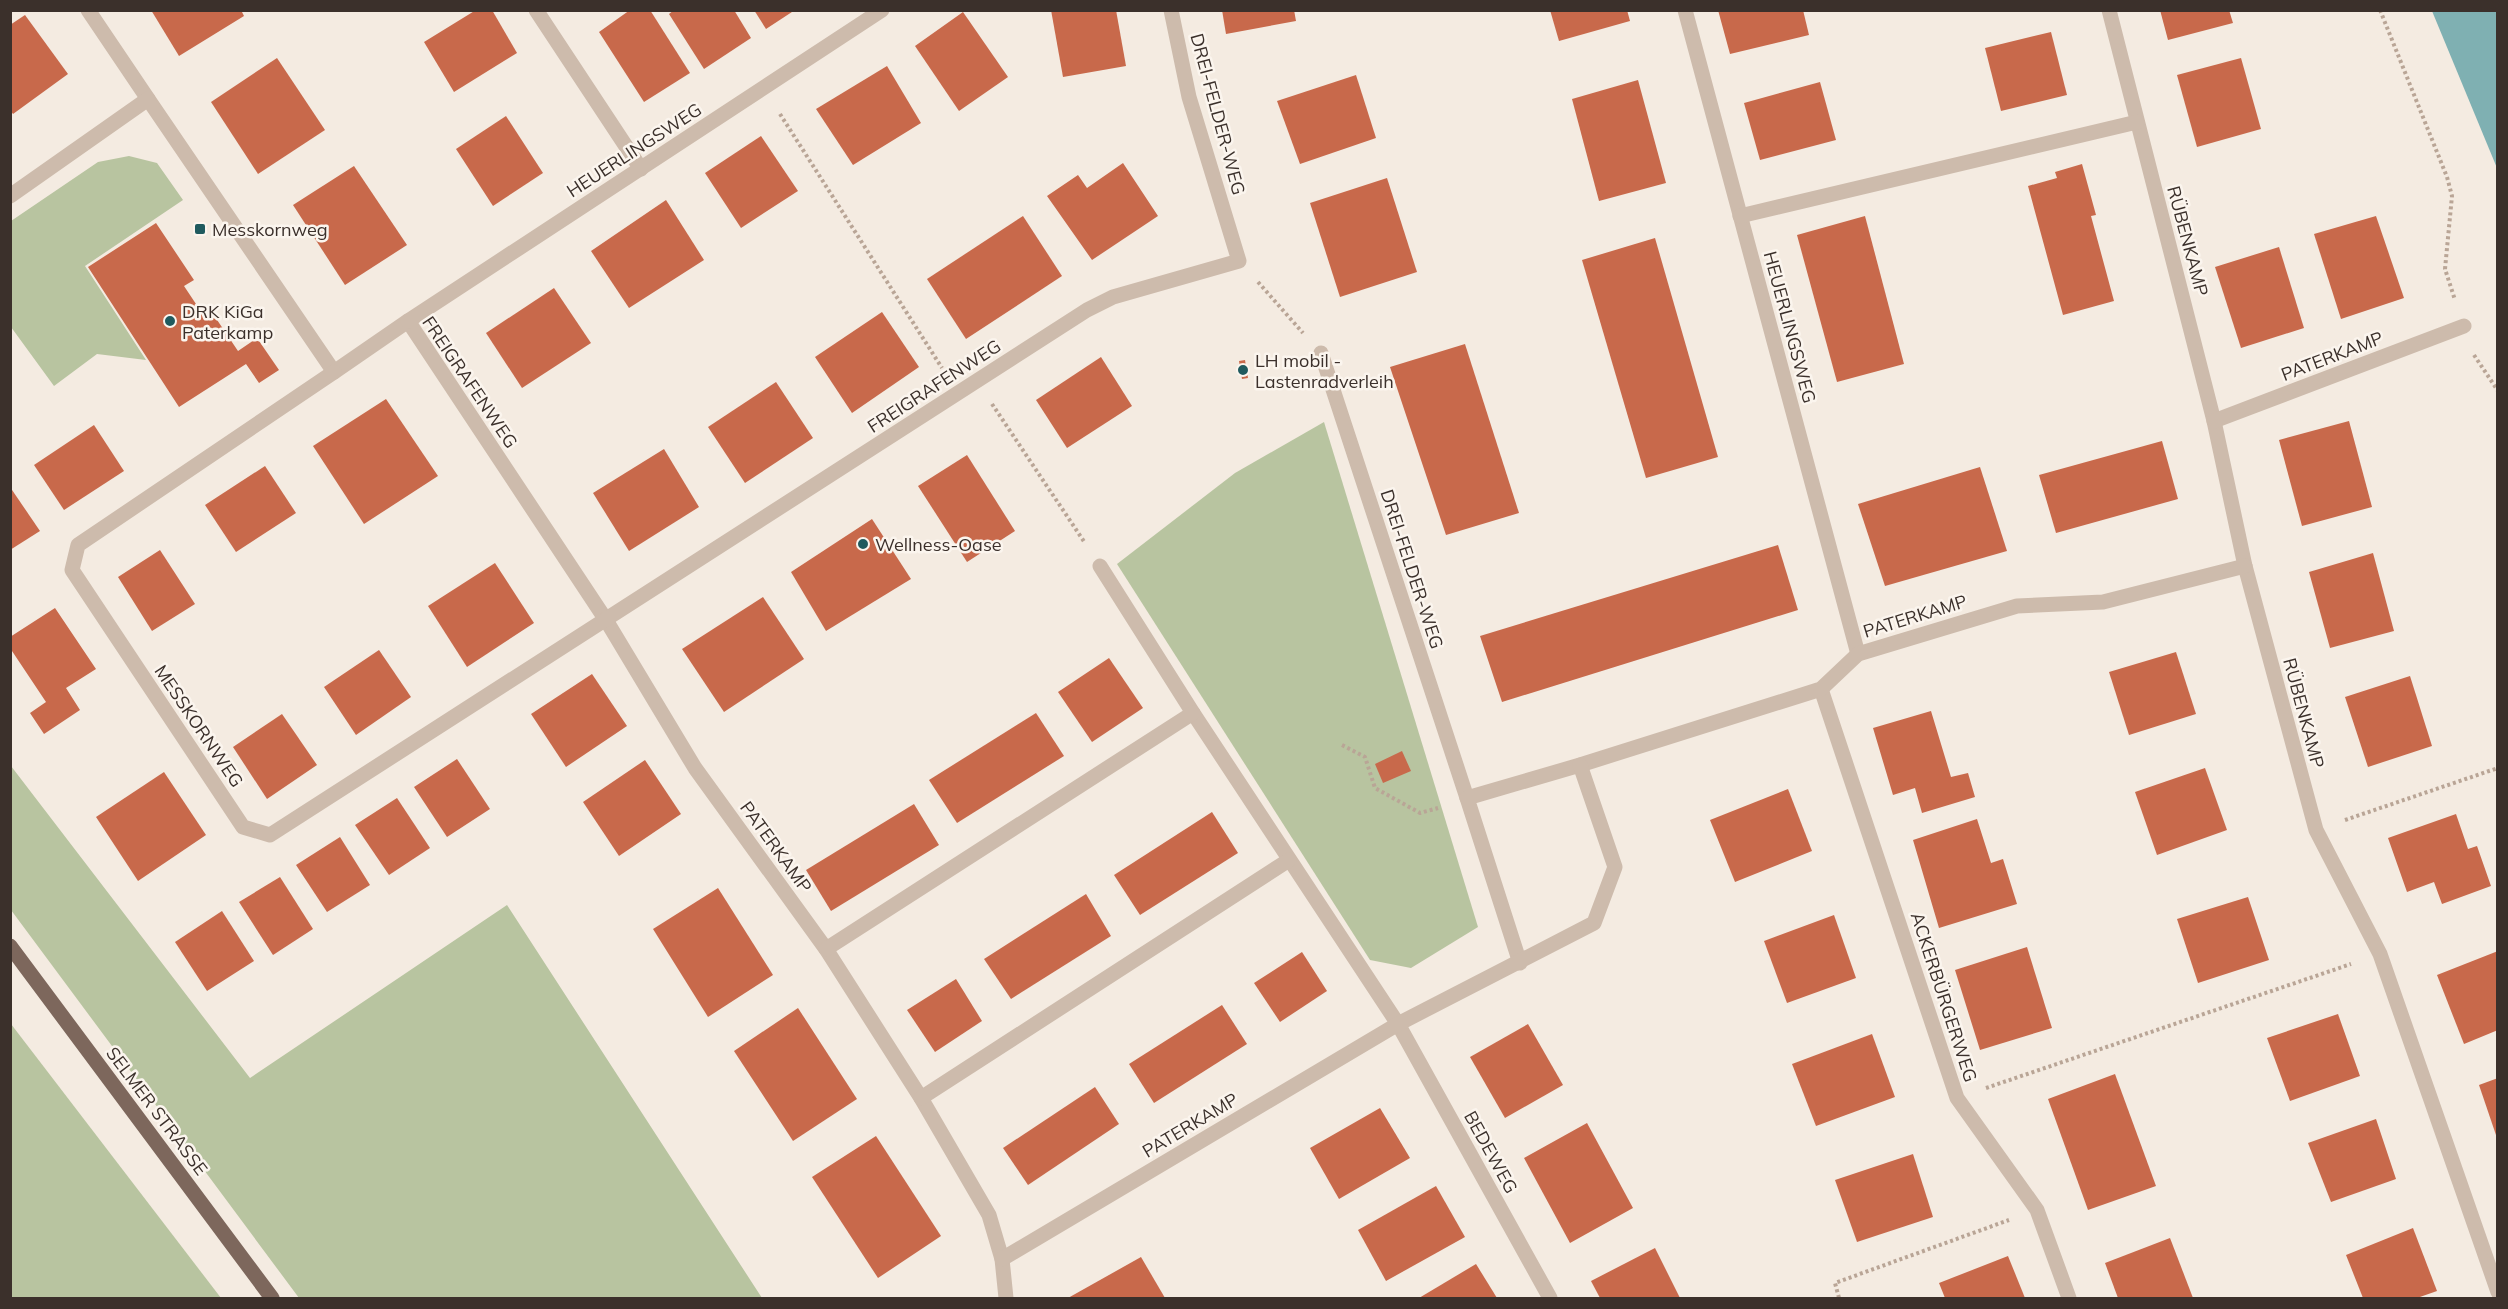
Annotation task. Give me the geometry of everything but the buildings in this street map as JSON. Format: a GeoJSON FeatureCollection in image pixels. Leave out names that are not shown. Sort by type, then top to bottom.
{"type":"FeatureCollection","features":[{"type":"Feature","properties":{"kind":"main road","name":"SELMER STRASSE"},"geometry":{"type":"LineString","coordinates":[[10,946],[272,1299]]}},
{"type":"Feature","properties":{"kind":"street"},"geometry":{"type":"LineString","coordinates":[[88,10],[334,372]]}},
{"type":"Feature","properties":{"kind":"street"},"geometry":{"type":"LineString","coordinates":[[536,10],[641,169]]}},
{"type":"Feature","properties":{"kind":"street","name":"HEUERLINGSWEG"},"geometry":{"type":"LineString","coordinates":[[408,321],[882,10]]}},
{"type":"Feature","properties":{"kind":"street","name":"DREI-FELDER-WEG"},"geometry":{"type":"LineString","coordinates":[[1171,10],[1189,96],[1239,261]]}},
{"type":"Feature","properties":{"kind":"street","name":"HEUERLINGSWEG"},"geometry":{"type":"LineString","coordinates":[[1685,10],[1858,654]]}},
{"type":"Feature","properties":{"kind":"street","name":"RÜBENKAMP"},"geometry":{"type":"LineString","coordinates":[[2109,10],[2214,421],[2245,566],[2316,830],[2380,954],[2498,1292]]}},
{"type":"Feature","properties":{"kind":"street"},"geometry":{"type":"LineString","coordinates":[[10,196],[147,99]]}},
{"type":"Feature","properties":{"kind":"street"},"geometry":{"type":"LineString","coordinates":[[1740,216],[2137,122]]}},
{"type":"Feature","properties":{"kind":"street","name":"FREIGRAFENWEG"},"geometry":{"type":"LineString","coordinates":[[606,620],[1087,310],[1113,297],[1239,261]]}},
{"type":"Feature","properties":{"kind":"street","name":"FREIGRAFENWEG"},"geometry":{"type":"LineString","coordinates":[[334,372],[408,321],[606,620],[696,768]]}},
{"type":"Feature","properties":{"kind":"street","name":"PATERKAMP"},"geometry":{"type":"LineString","coordinates":[[2214,421],[2464,326]]}},
{"type":"Feature","properties":{"kind":"street","name":"DREI-FELDER-WEG"},"geometry":{"type":"LineString","coordinates":[[1321,353],[1467,798]]}},
{"type":"Feature","properties":{"kind":"street","name":"MESSKORNWEG"},"geometry":{"type":"LineString","coordinates":[[334,372],[78,545],[72,570],[243,827],[270,835],[606,620]]}},
{"type":"Feature","properties":{"kind":"street"},"geometry":{"type":"LineString","coordinates":[[1100,566],[1193,713],[1398,1024]]}},
{"type":"Feature","properties":{"kind":"street","name":"PATERKAMP"},"geometry":{"type":"LineString","coordinates":[[1467,798],[1821,689],[1858,654],[2017,606],[2103,602],[2245,566]]}},
{"type":"Feature","properties":{"kind":"street","name":"ACKERBÜRGERWEG"},"geometry":{"type":"LineString","coordinates":[[1821,689],[1957,1098],[2037,1210],[2070,1299]]}},
{"type":"Feature","properties":{"kind":"street"},"geometry":{"type":"LineString","coordinates":[[826,949],[1193,713]]}},
{"type":"Feature","properties":{"kind":"street","name":"PATERKAMP"},"geometry":{"type":"LineString","coordinates":[[1002,1259],[1398,1024],[1594,923],[1615,867],[1580,765]]}},
{"type":"Feature","properties":{"kind":"street","name":"PATERKAMP"},"geometry":{"type":"LineString","coordinates":[[696,768],[826,949],[921,1098],[989,1215],[1002,1259],[1006,1299]]}},
{"type":"Feature","properties":{"kind":"street"},"geometry":{"type":"LineString","coordinates":[[1467,798],[1520,963]]}},
{"type":"Feature","properties":{"kind":"street"},"geometry":{"type":"LineString","coordinates":[[921,1098],[1289,860]]}},
{"type":"Feature","properties":{"kind":"street","name":"BEDEWEG"},"geometry":{"type":"LineString","coordinates":[[1398,1024],[1550,1299]]}},
{"type":"Feature","properties":{"kind":"path"},"geometry":{"type":"LineString","coordinates":[[2379,10],[2447,177],[2452,196],[2445,269],[2476,361],[2498,391]]}},
{"type":"Feature","properties":{"kind":"path"},"geometry":{"type":"LineString","coordinates":[[764,88],[959,394]]}},
{"type":"Feature","properties":{"kind":"path"},"geometry":{"type":"LineString","coordinates":[[1239,261],[1321,353]]}},
{"type":"Feature","properties":{"kind":"path"},"geometry":{"type":"LineString","coordinates":[[977,381],[1100,566]]}},
{"type":"Feature","properties":{"kind":"path"},"geometry":{"type":"LineString","coordinates":[[1342,745],[1365,757],[1376,788],[1420,813],[1467,798]]}},
{"type":"Feature","properties":{"kind":"path"},"geometry":{"type":"LineString","coordinates":[[2316,830],[2498,768]]}},
{"type":"Feature","properties":{"kind":"path"},"geometry":{"type":"LineString","coordinates":[[1957,1098],[2380,954]]}},
{"type":"Feature","properties":{"kind":"path"},"geometry":{"type":"LineString","coordinates":[[1839,1299],[1835,1284],[2037,1210]]}},
{"type":"Feature","properties":{"kind":"green space"},"geometry":{"type":"Polygon","coordinates":[[[129,156],[157,163],[183,200],[85,266],[146,360],[97,354],[54,386],[11,327],[11,221],[98,162],[129,156]]]}},
{"type":"Feature","properties":{"kind":"green space"},"geometry":{"type":"Polygon","coordinates":[[[1324,422],[1478,927],[1411,968],[1370,960],[1117,564],[1235,473],[1324,422]]]}},
{"type":"Feature","properties":{"kind":"green space"},"geometry":{"type":"Polygon","coordinates":[[[11,766],[250,1078],[507,905],[762,1298],[299,1298],[11,910],[11,766]]]}},
{"type":"Feature","properties":{"kind":"green space"},"geometry":{"type":"Polygon","coordinates":[[[11,1024],[221,1298],[11,1298],[11,1024]]]}},
{"type":"Feature","properties":{"kind":"water"},"geometry":{"type":"Polygon","coordinates":[[[2432,11],[2497,11],[2497,168],[2432,11]]]}},
{"type":"Feature","properties":{"kind":"place","name":"Messkornweg"},"geometry":{"type":"Point","coordinates":[200,229]}},
{"type":"Feature","properties":{"kind":"place","name":"DRK KiGa Paterkamp"},"geometry":{"type":"Point","coordinates":[170,321]}},
{"type":"Feature","properties":{"kind":"place","name":"LH mobil - Lastenradverleih"},"geometry":{"type":"Point","coordinates":[1243,370]}},
{"type":"Feature","properties":{"kind":"place","name":"Wellness-Oase"},"geometry":{"type":"Point","coordinates":[863,544]}}]}
